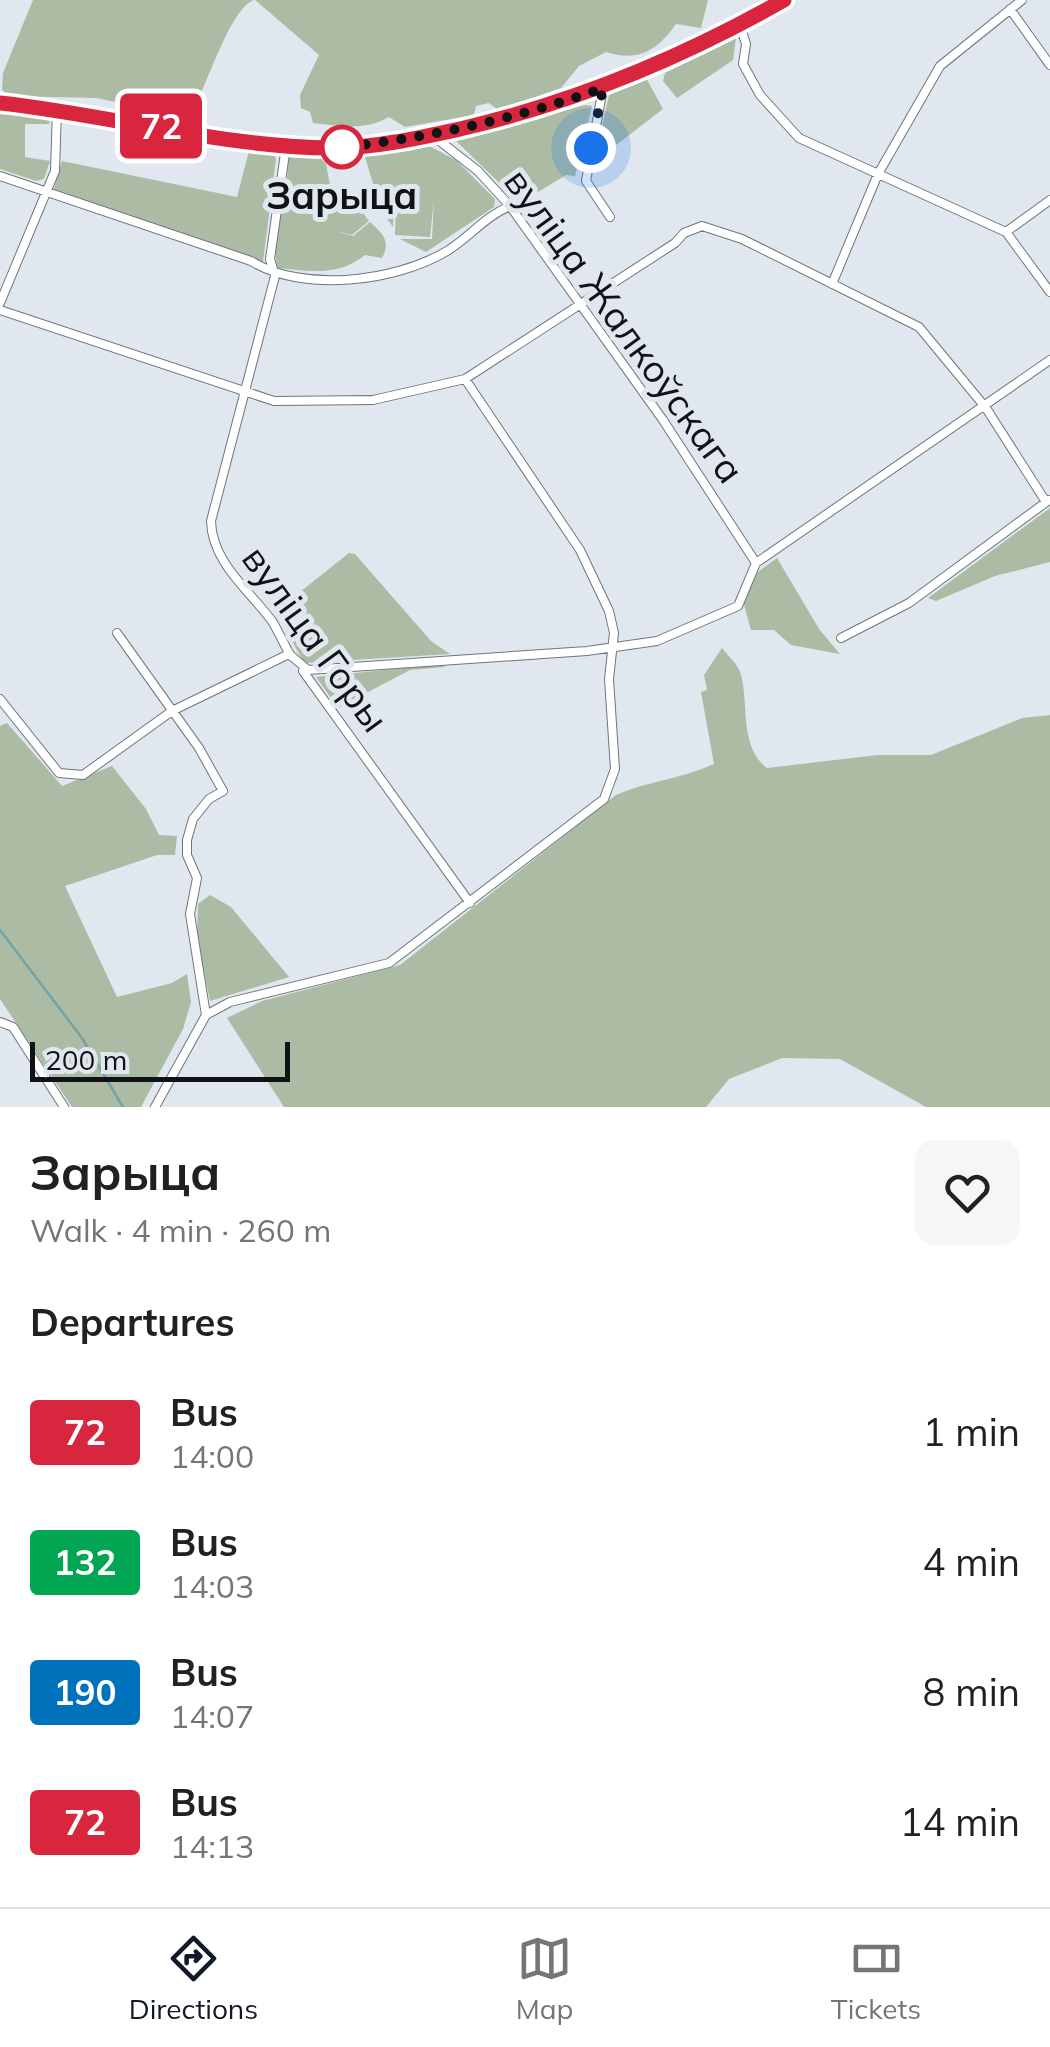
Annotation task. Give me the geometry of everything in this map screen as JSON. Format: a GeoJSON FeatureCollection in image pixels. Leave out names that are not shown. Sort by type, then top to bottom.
{"type":"FeatureCollection","features":[{"type":"Feature","properties":{"kind":"street"},"geometry":{"type":"LineString","coordinates":[[0,103],[286,146],[336,148],[432,135],[524,114],[603,88],[740,25],[784,0]]}},
{"type":"Feature","properties":{"kind":"street"},"geometry":{"type":"LineString","coordinates":[[832,284],[878,174],[940,66],[1022,0]]}},
{"type":"Feature","properties":{"kind":"street"},"geometry":{"type":"LineString","coordinates":[[1010,9],[1050,64]]}},
{"type":"Feature","properties":{"kind":"street"},"geometry":{"type":"LineString","coordinates":[[740,25],[746,44],[743,64],[760,95],[784,122],[815,148],[1006,232],[1050,292]]}},
{"type":"Feature","properties":{"kind":"street"},"geometry":{"type":"LineString","coordinates":[[603,88],[586,182],[610,218]]}},
{"type":"Feature","properties":{"kind":"street"},"geometry":{"type":"LineString","coordinates":[[0,302],[47,191],[58,154],[57,110]]}},
{"type":"Feature","properties":{"kind":"street","name":"вуліца Жалкоўскага"},"geometry":{"type":"LineString","coordinates":[[432,135],[478,171],[510,206],[672,434],[756,563]]}},
{"type":"Feature","properties":{"kind":"street","name":"вуліца Горы"},"geometry":{"type":"LineString","coordinates":[[286,146],[270,259],[275,276],[211,520],[212,540],[246,594],[272,622],[289,654],[470,903]]}},
{"type":"Feature","properties":{"kind":"street"},"geometry":{"type":"LineString","coordinates":[[0,176],[251,262],[275,276],[360,277],[396,270],[446,251],[489,214],[510,206]]}},
{"type":"Feature","properties":{"kind":"street"},"geometry":{"type":"LineString","coordinates":[[1006,232],[1050,200]]}},
{"type":"Feature","properties":{"kind":"street"},"geometry":{"type":"LineString","coordinates":[[0,310],[274,402],[372,400],[466,379],[675,244],[684,233],[702,226],[742,239],[919,327],[986,408],[1048,500],[909,603],[841,638]]}},
{"type":"Feature","properties":{"kind":"street"},"geometry":{"type":"LineString","coordinates":[[0,699],[59,773],[72,776],[83,775],[172,711],[289,654],[308,670],[587,651],[657,641],[738,606],[756,563],[986,408],[1050,360]]}},
{"type":"Feature","properties":{"kind":"street"},"geometry":{"type":"LineString","coordinates":[[155,1107],[206,1016],[230,1002],[389,963],[604,799],[616,768],[608,679],[613,645],[610,611],[580,550],[466,379]]}},
{"type":"Feature","properties":{"kind":"street"},"geometry":{"type":"LineString","coordinates":[[117,633],[223,791],[209,799],[192,819],[187,840],[187,855],[197,878],[190,914],[206,1016]]}},
{"type":"Feature","properties":{"kind":"street"},"geometry":{"type":"LineString","coordinates":[[0,1022],[13,1027],[64,1107]]}},
{"type":"Feature","properties":{"kind":"green space"},"geometry":{"type":"Polygon","coordinates":[[[33,0],[254,0],[245,6],[228,31],[195,105],[176,114],[96,98],[7,96],[2,89],[3,73],[33,0]]]}},
{"type":"Feature","properties":{"kind":"green space"},"geometry":{"type":"Polygon","coordinates":[[[255,0],[708,0],[701,28],[676,24],[662,41],[637,55],[606,52],[579,66],[561,88],[498,110],[489,103],[476,106],[474,115],[405,127],[389,117],[361,126],[313,123],[310,112],[301,108],[300,95],[319,55],[255,0]]]}},
{"type":"Feature","properties":{"kind":"green space"},"geometry":{"type":"Polygon","coordinates":[[[736,38],[733,60],[677,98],[663,81],[665,73],[736,38]]]}},
{"type":"Feature","properties":{"kind":"green space"},"geometry":{"type":"Polygon","coordinates":[[[645,76],[663,109],[594,162],[610,91],[645,76]]]}},
{"type":"Feature","properties":{"kind":"green space"},"geometry":{"type":"Polygon","coordinates":[[[592,106],[575,176],[566,175],[520,203],[455,140],[592,106]]]}},
{"type":"Feature","properties":{"kind":"green space"},"geometry":{"type":"Polygon","coordinates":[[[0,109],[50,118],[49,124],[25,124],[25,157],[50,161],[44,179],[36,181],[0,169],[0,109]]]}},
{"type":"Feature","properties":{"kind":"green space"},"geometry":{"type":"Polygon","coordinates":[[[425,144],[456,160],[495,199],[494,207],[426,252],[400,239],[432,239],[434,199],[430,237],[395,235],[396,199],[424,199],[394,197],[393,227],[381,210],[365,157],[371,152],[425,144]]]}},
{"type":"Feature","properties":{"kind":"green space"},"geometry":{"type":"Polygon","coordinates":[[[250,147],[273,153],[276,159],[263,262],[54,189],[62,161],[237,197],[250,147]]]}},
{"type":"Feature","properties":{"kind":"green space"},"geometry":{"type":"Polygon","coordinates":[[[318,155],[326,164],[334,206],[360,209],[369,221],[352,235],[333,230],[353,236],[370,222],[384,238],[382,258],[365,255],[334,270],[277,268],[275,249],[286,185],[291,180],[287,180],[289,156],[318,155]]]}},
{"type":"Feature","properties":{"kind":"green space"},"geometry":{"type":"Polygon","coordinates":[[[1050,508],[1050,562],[995,576],[936,601],[928,598],[1050,508]]]}},
{"type":"Feature","properties":{"kind":"green space"},"geometry":{"type":"Polygon","coordinates":[[[349,553],[355,554],[431,641],[450,654],[304,663],[276,611],[349,553]]]}},
{"type":"Feature","properties":{"kind":"green space"},"geometry":{"type":"Polygon","coordinates":[[[777,558],[819,629],[840,654],[791,645],[774,630],[751,630],[743,601],[758,572],[777,558]]]}},
{"type":"Feature","properties":{"kind":"green space"},"geometry":{"type":"Polygon","coordinates":[[[722,648],[740,671],[752,749],[767,768],[878,755],[931,755],[1022,718],[1050,715],[1050,1107],[926,1107],[840,1059],[782,1058],[729,1079],[706,1107],[284,1107],[227,1018],[262,1001],[400,965],[616,795],[714,764],[701,692],[707,690],[704,675],[722,648]]]}},
{"type":"Feature","properties":{"kind":"green space"},"geometry":{"type":"Polygon","coordinates":[[[443,664],[445,667],[410,670],[338,708],[316,677],[443,664]]]}},
{"type":"Feature","properties":{"kind":"green space"},"geometry":{"type":"Polygon","coordinates":[[[7,723],[62,786],[112,766],[146,809],[159,835],[177,836],[175,855],[157,855],[65,886],[117,997],[172,983],[187,974],[191,1002],[183,1029],[141,1107],[72,1107],[0,999],[0,726],[7,723]]]}},
{"type":"Feature","properties":{"kind":"green space"},"geometry":{"type":"Polygon","coordinates":[[[210,895],[231,907],[289,977],[210,1001],[197,939],[198,904],[210,895]]]}},
{"type":"Feature","properties":{"kind":"waterway"},"geometry":{"type":"LineString","coordinates":[[0,930],[82,1038],[123,1107]]}},
{"type":"Feature","properties":{"kind":"bus line","name":"72"},"geometry":{"type":"LineString","coordinates":[[0,103],[286,146],[359,145],[432,135],[562,103],[650,70],[784,0]]}},
{"type":"Feature","properties":{"kind":"place","name":"Зарыца"},"geometry":{"type":"Point","coordinates":[342,147]}},
{"type":"Feature","properties":{"kind":"route"},"geometry":{"type":"LineString","coordinates":[[342,147],[336,148],[432,135],[524,114],[603,88],[591,148]]}}]}
